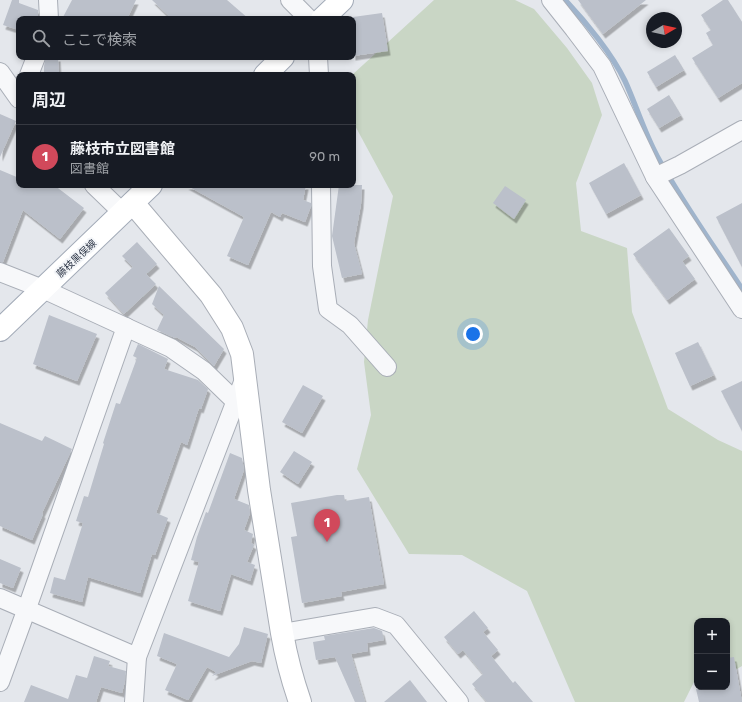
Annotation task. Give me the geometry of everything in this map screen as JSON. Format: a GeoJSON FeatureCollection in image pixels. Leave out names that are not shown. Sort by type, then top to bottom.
{"type":"FeatureCollection","features":[{"type":"Feature","properties":{"kind":"street"},"geometry":{"type":"LineString","coordinates":[[48,0],[49,16]]}},
{"type":"Feature","properties":{"kind":"street"},"geometry":{"type":"LineString","coordinates":[[290,0],[306,16]]}},
{"type":"Feature","properties":{"kind":"street"},"geometry":{"type":"LineString","coordinates":[[325,16],[342,0]]}},
{"type":"Feature","properties":{"kind":"street"},"geometry":{"type":"LineString","coordinates":[[550,0],[602,66],[655,177],[742,309]]}},
{"type":"Feature","properties":{"kind":"street"},"geometry":{"type":"LineString","coordinates":[[30,72],[35,60]]}},
{"type":"Feature","properties":{"kind":"street"},"geometry":{"type":"LineString","coordinates":[[268,72],[280,60]]}},
{"type":"Feature","properties":{"kind":"street"},"geometry":{"type":"LineString","coordinates":[[318,60],[319,72]]}},
{"type":"Feature","properties":{"kind":"street"},"geometry":{"type":"LineString","coordinates":[[0,72],[16,95]]}},
{"type":"Feature","properties":{"kind":"street"},"geometry":{"type":"LineString","coordinates":[[655,177],[680,165],[742,130]]}},
{"type":"Feature","properties":{"kind":"street"},"geometry":{"type":"LineString","coordinates":[[98,188],[128,208],[211,296],[232,328],[242,354],[259,490],[286,655],[300,702]]}},
{"type":"Feature","properties":{"kind":"street","name":"藤枝黒俣線"},"geometry":{"type":"LineString","coordinates":[[0,330],[148,188]]}},
{"type":"Feature","properties":{"kind":"street"},"geometry":{"type":"LineString","coordinates":[[321,188],[322,266],[328,309],[350,325],[387,367]]}},
{"type":"Feature","properties":{"kind":"street"},"geometry":{"type":"LineString","coordinates":[[0,272],[43,289],[171,348],[204,371],[235,401]]}},
{"type":"Feature","properties":{"kind":"street"},"geometry":{"type":"LineString","coordinates":[[0,682],[126,327]]}},
{"type":"Feature","properties":{"kind":"street"},"geometry":{"type":"LineString","coordinates":[[134,702],[137,657],[245,378]]}},
{"type":"Feature","properties":{"kind":"street"},"geometry":{"type":"LineString","coordinates":[[0,598],[26,611],[137,657]]}},
{"type":"Feature","properties":{"kind":"street"},"geometry":{"type":"LineString","coordinates":[[282,632],[375,617],[396,625],[459,702]]}},
{"type":"Feature","properties":{"kind":"green space"},"geometry":{"type":"Polygon","coordinates":[[[434,0],[515,0],[534,9],[567,48],[592,83],[602,115],[576,183],[581,231],[627,248],[632,312],[668,409],[718,440],[742,451],[742,666],[730,673],[730,618],[694,618],[694,682],[684,702],[575,702],[527,591],[462,555],[409,554],[357,469],[371,415],[364,362],[368,320],[393,196],[356,128],[356,72],[434,0]]]}},
{"type":"Feature","properties":{"kind":"building"},"geometry":{"type":"Polygon","coordinates":[[[12,0],[19,0],[19,3],[38,10],[38,16],[16,16],[16,29],[3,25],[12,0]]]}},
{"type":"Feature","properties":{"kind":"building"},"geometry":{"type":"Polygon","coordinates":[[[72,0],[136,0],[128,16],[64,16],[72,0]]]}},
{"type":"Feature","properties":{"kind":"building"},"geometry":{"type":"Polygon","coordinates":[[[152,0],[227,0],[246,16],[169,16],[152,0]]]}},
{"type":"Feature","properties":{"kind":"building"},"geometry":{"type":"Polygon","coordinates":[[[578,0],[646,0],[603,34],[578,0]]]}},
{"type":"Feature","properties":{"kind":"building"},"geometry":{"type":"Polygon","coordinates":[[[723,0],[728,0],[742,22],[742,83],[718,98],[692,58],[713,45],[706,33],[711,30],[701,15],[723,0]]]}},
{"type":"Feature","properties":{"kind":"building"},"geometry":{"type":"Polygon","coordinates":[[[382,13],[388,51],[356,56],[356,17],[382,13]]]}},
{"type":"Feature","properties":{"kind":"building"},"geometry":{"type":"Polygon","coordinates":[[[675,55],[684,70],[656,87],[647,72],[675,55]]]}},
{"type":"Feature","properties":{"kind":"building"},"geometry":{"type":"Polygon","coordinates":[[[45,60],[58,60],[59,72],[44,72],[45,60]]]}},
{"type":"Feature","properties":{"kind":"building"},"geometry":{"type":"Polygon","coordinates":[[[669,95],[681,115],[659,128],[647,109],[669,95]]]}},
{"type":"Feature","properties":{"kind":"building"},"geometry":{"type":"Polygon","coordinates":[[[0,114],[16,121],[0,157],[0,114]]]}},
{"type":"Feature","properties":{"kind":"building"},"geometry":{"type":"Polygon","coordinates":[[[624,163],[641,195],[606,214],[589,183],[624,163]]]}},
{"type":"Feature","properties":{"kind":"building"},"geometry":{"type":"Polygon","coordinates":[[[0,170],[16,177],[16,188],[58,188],[84,208],[60,239],[23,210],[3,262],[0,262],[0,170]]]}},
{"type":"Feature","properties":{"kind":"building"},"geometry":{"type":"Polygon","coordinates":[[[356,185],[362,185],[361,204],[354,243],[362,274],[342,278],[332,236],[339,188],[356,188],[356,185]]]}},
{"type":"Feature","properties":{"kind":"building"},"geometry":{"type":"Polygon","coordinates":[[[505,186],[526,200],[514,219],[493,203],[505,186]]]}},
{"type":"Feature","properties":{"kind":"building"},"geometry":{"type":"Polygon","coordinates":[[[191,188],[305,188],[303,200],[311,203],[305,222],[282,213],[280,217],[271,212],[248,265],[227,256],[244,217],[191,188]]]}},
{"type":"Feature","properties":{"kind":"building"},"geometry":{"type":"Polygon","coordinates":[[[742,203],[742,267],[716,217],[742,203]]]}},
{"type":"Feature","properties":{"kind":"building"},"geometry":{"type":"Polygon","coordinates":[[[669,228],[689,256],[682,261],[695,279],[667,300],[633,254],[669,228]]]}},
{"type":"Feature","properties":{"kind":"building"},"geometry":{"type":"Polygon","coordinates":[[[137,242],[157,264],[146,274],[156,284],[124,314],[105,293],[133,267],[122,256],[137,242]]]}},
{"type":"Feature","properties":{"kind":"building"},"geometry":{"type":"Polygon","coordinates":[[[159,286],[224,349],[214,366],[195,347],[176,337],[175,338],[157,330],[164,315],[152,304],[159,286]]]}},
{"type":"Feature","properties":{"kind":"building"},"geometry":{"type":"Polygon","coordinates":[[[49,315],[97,334],[77,381],[33,364],[49,315]]]}},
{"type":"Feature","properties":{"kind":"building"},"geometry":{"type":"Polygon","coordinates":[[[698,342],[714,375],[690,386],[675,353],[698,342]]]}},
{"type":"Feature","properties":{"kind":"building"},"geometry":{"type":"Polygon","coordinates":[[[138,344],[168,359],[164,369],[198,380],[208,389],[201,409],[199,408],[187,445],[181,442],[156,513],[168,518],[155,555],[152,554],[140,593],[88,577],[82,602],[50,593],[54,577],[65,580],[83,523],[76,521],[84,496],[88,497],[116,403],[120,404],[137,358],[133,356],[138,344]]]}},
{"type":"Feature","properties":{"kind":"building"},"geometry":{"type":"Polygon","coordinates":[[[742,381],[742,431],[721,391],[742,381]]]}},
{"type":"Feature","properties":{"kind":"building"},"geometry":{"type":"Polygon","coordinates":[[[303,385],[323,396],[302,433],[282,422],[303,385]]]}},
{"type":"Feature","properties":{"kind":"building"},"geometry":{"type":"Polygon","coordinates":[[[0,423],[42,441],[45,436],[72,449],[42,513],[43,514],[32,540],[0,526],[0,423]]]}},
{"type":"Feature","properties":{"kind":"building"},"geometry":{"type":"Polygon","coordinates":[[[294,451],[312,462],[298,484],[280,472],[294,451]]]}},
{"type":"Feature","properties":{"kind":"building"},"geometry":{"type":"Polygon","coordinates":[[[230,453],[242,458],[244,470],[234,499],[249,505],[250,513],[244,530],[253,534],[251,543],[254,545],[247,562],[255,565],[250,581],[231,574],[220,611],[188,601],[199,562],[191,560],[197,537],[206,512],[208,513],[230,453]]]}},
{"type":"Feature","properties":{"kind":"building"},"geometry":{"type":"Polygon","coordinates":[[[344,495],[345,501],[369,497],[384,584],[341,592],[342,596],[302,603],[291,537],[297,536],[291,503],[344,495]]]}},
{"type":"Feature","properties":{"kind":"building"},"geometry":{"type":"Polygon","coordinates":[[[0,559],[21,568],[13,588],[0,583],[0,559]]]}},
{"type":"Feature","properties":{"kind":"building"},"geometry":{"type":"Polygon","coordinates":[[[474,611],[488,628],[483,632],[498,650],[491,656],[513,683],[515,681],[533,702],[487,702],[472,684],[483,674],[463,650],[458,654],[444,637],[474,611]]]}},
{"type":"Feature","properties":{"kind":"building"},"geometry":{"type":"Polygon","coordinates":[[[244,627],[268,634],[261,663],[252,661],[212,676],[216,672],[207,667],[188,700],[165,690],[177,664],[157,656],[164,633],[229,657],[239,644],[244,627]]]}},
{"type":"Feature","properties":{"kind":"building"},"geometry":{"type":"Polygon","coordinates":[[[374,628],[382,631],[384,640],[367,643],[368,651],[351,654],[365,702],[355,702],[335,657],[316,660],[313,642],[325,640],[324,636],[374,628]]]}},
{"type":"Feature","properties":{"kind":"building"},"geometry":{"type":"Polygon","coordinates":[[[94,656],[110,661],[108,666],[126,671],[122,693],[101,687],[96,702],[24,702],[31,685],[68,699],[76,675],[87,678],[94,656]]]}},
{"type":"Feature","properties":{"kind":"building"},"geometry":{"type":"Polygon","coordinates":[[[734,657],[742,702],[699,702],[696,690],[730,690],[730,658],[734,657]]]}},
{"type":"Feature","properties":{"kind":"building"},"geometry":{"type":"Polygon","coordinates":[[[410,680],[427,702],[384,702],[410,680]]]}},
{"type":"Feature","properties":{"kind":"waterway"},"geometry":{"type":"LineString","coordinates":[[565,0],[590,28],[620,71],[657,156],[687,207],[742,289]]}},
{"type":"Feature","properties":{"kind":"place","name":"藤枝市立図書館"},"geometry":{"type":"Point","coordinates":[327,542]}}]}
